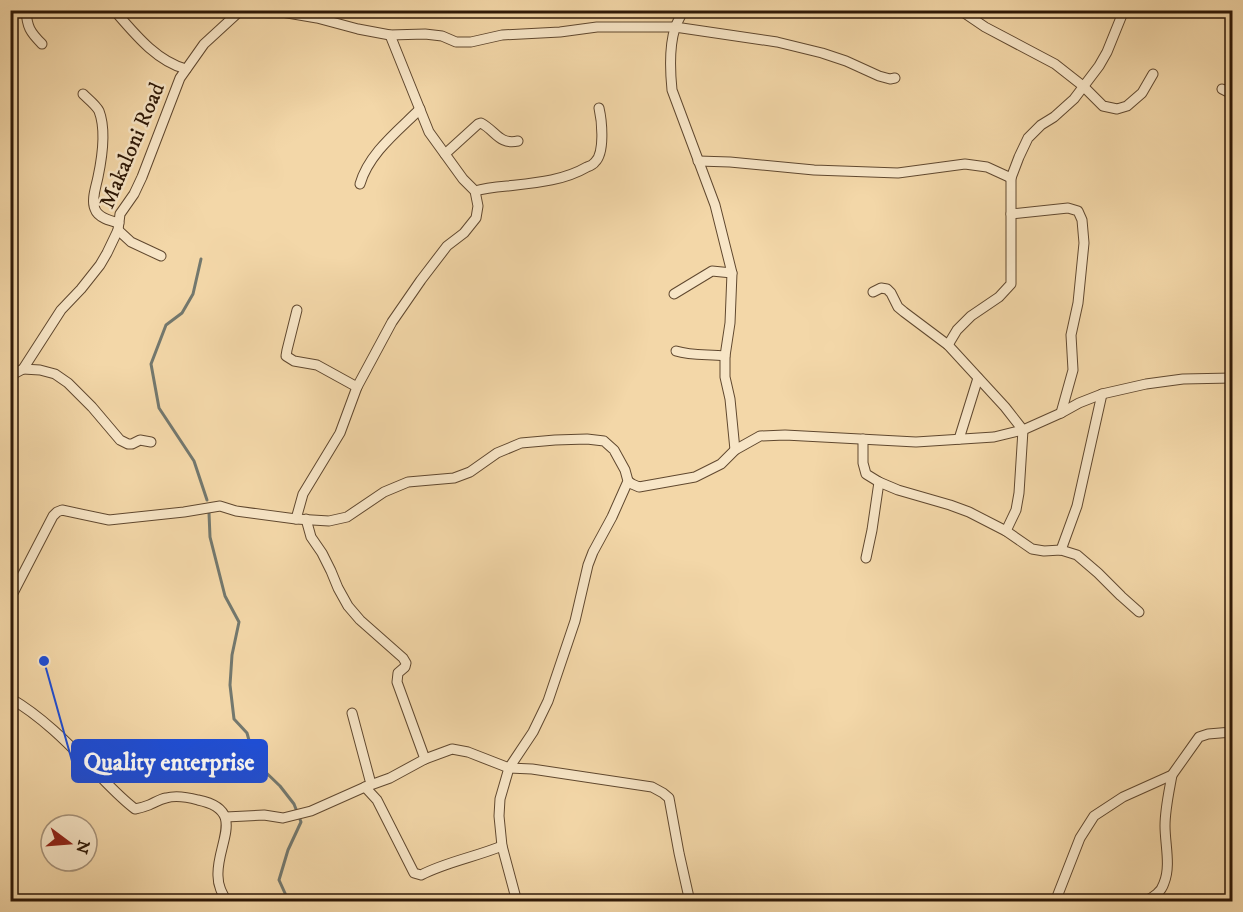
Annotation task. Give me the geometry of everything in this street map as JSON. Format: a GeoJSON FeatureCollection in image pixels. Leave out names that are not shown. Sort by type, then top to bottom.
{"type":"FeatureCollection","features":[{"type":"Feature","properties":{"kind":"street"},"geometry":{"type":"LineString","coordinates":[[27,10],[27,24],[31,33],[42,44]]}},
{"type":"Feature","properties":{"kind":"street","name":"Makaloni Road"},"geometry":{"type":"LineString","coordinates":[[114,10],[153,51],[166,61],[186,69]]}},
{"type":"Feature","properties":{"kind":"street","name":"Makaloni Road"},"geometry":{"type":"LineString","coordinates":[[23,369],[61,310],[99,266],[117,230],[120,214],[135,194],[180,78],[204,44],[242,10]]}},
{"type":"Feature","properties":{"kind":"street"},"geometry":{"type":"LineString","coordinates":[[270,10],[390,35],[425,34],[441,36],[456,42],[471,42],[491,36],[560,32],[597,27],[675,27],[777,42],[822,53],[879,76],[895,78]]}},
{"type":"Feature","properties":{"kind":"street"},"geometry":{"type":"LineString","coordinates":[[683,10],[675,27],[672,46],[672,90],[715,205],[732,273],[725,377],[730,399],[735,450]]}},
{"type":"Feature","properties":{"kind":"street"},"geometry":{"type":"LineString","coordinates":[[960,10],[985,27],[1055,64],[1083,86],[1103,106],[1117,108],[1127,106],[1142,93],[1153,74]]}},
{"type":"Feature","properties":{"kind":"street"},"geometry":{"type":"LineString","coordinates":[[948,345],[957,330],[970,316],[999,297],[1011,284],[1011,178],[1028,138],[1074,99],[1099,66],[1124,10]]}},
{"type":"Feature","properties":{"kind":"street"},"geometry":{"type":"LineString","coordinates":[[390,35],[429,132],[463,179],[475,191],[478,206],[476,218],[464,233],[447,246],[392,322],[357,387],[340,433],[303,494],[301,519],[322,553],[348,606],[406,663],[398,673],[397,682],[425,759]]}},
{"type":"Feature","properties":{"kind":"street"},"geometry":{"type":"LineString","coordinates":[[1222,89],[1233,94]]}},
{"type":"Feature","properties":{"kind":"street"},"geometry":{"type":"LineString","coordinates":[[83,94],[98,109],[102,134],[101,161],[93,200],[94,208],[131,242],[161,256]]}},
{"type":"Feature","properties":{"kind":"street"},"geometry":{"type":"LineString","coordinates":[[475,191],[573,175],[596,162],[600,153],[602,132],[599,108]]}},
{"type":"Feature","properties":{"kind":"street"},"geometry":{"type":"LineString","coordinates":[[360,184],[377,152],[420,109]]}},
{"type":"Feature","properties":{"kind":"street"},"geometry":{"type":"LineString","coordinates":[[445,154],[481,123],[503,141],[518,141]]}},
{"type":"Feature","properties":{"kind":"street"},"geometry":{"type":"LineString","coordinates":[[698,161],[814,170],[898,173],[964,164],[987,167],[1011,178]]}},
{"type":"Feature","properties":{"kind":"street"},"geometry":{"type":"LineString","coordinates":[[1011,214],[1068,208],[1078,211],[1082,220],[1084,243],[1078,303],[1071,335],[1073,370],[1061,413]]}},
{"type":"Feature","properties":{"kind":"street"},"geometry":{"type":"LineString","coordinates":[[674,294],[712,271],[732,273]]}},
{"type":"Feature","properties":{"kind":"street"},"geometry":{"type":"LineString","coordinates":[[873,292],[881,288],[887,289],[898,307],[948,345],[1023,430],[1020,493],[1016,510],[1006,531]]}},
{"type":"Feature","properties":{"kind":"street"},"geometry":{"type":"LineString","coordinates":[[297,310],[286,356],[294,361],[317,365],[357,387]]}},
{"type":"Feature","properties":{"kind":"street"},"geometry":{"type":"LineString","coordinates":[[676,351],[725,356]]}},
{"type":"Feature","properties":{"kind":"street"},"geometry":{"type":"LineString","coordinates":[[10,376],[23,369],[40,369],[55,374],[68,383],[92,407],[120,440],[128,444],[140,440],[152,442]]}},
{"type":"Feature","properties":{"kind":"street"},"geometry":{"type":"LineString","coordinates":[[959,439],[978,378]]}},
{"type":"Feature","properties":{"kind":"street"},"geometry":{"type":"LineString","coordinates":[[628,481],[639,487],[694,477],[721,464],[735,450],[760,436],[784,435],[916,442],[994,437],[1023,430],[1079,402],[1102,394],[1146,384],[1183,379],[1233,378]]}},
{"type":"Feature","properties":{"kind":"street"},"geometry":{"type":"LineString","coordinates":[[1061,550],[1077,506],[1102,394]]}},
{"type":"Feature","properties":{"kind":"street"},"geometry":{"type":"LineString","coordinates":[[10,599],[53,516],[62,510],[110,520],[220,506],[236,512],[329,521],[346,518],[384,492],[408,482],[454,478],[470,472],[497,453],[521,443],[587,439],[604,441],[614,450],[628,481],[588,565],[575,621],[548,701],[533,732],[509,768],[500,799],[501,846],[518,902]]}},
{"type":"Feature","properties":{"kind":"street"},"geometry":{"type":"LineString","coordinates":[[862,439],[866,474],[898,490],[960,508],[1006,531],[1032,549],[1061,550],[1077,555],[1139,612]]}},
{"type":"Feature","properties":{"kind":"street"},"geometry":{"type":"LineString","coordinates":[[866,558],[879,482]]}},
{"type":"Feature","properties":{"kind":"street"},"geometry":{"type":"LineString","coordinates":[[10,698],[27,708],[60,736],[135,809],[165,798],[183,796],[206,801],[221,809],[226,817],[226,828],[218,874],[220,891],[227,902]]}},
{"type":"Feature","properties":{"kind":"street"},"geometry":{"type":"LineString","coordinates":[[352,713],[368,785],[414,873],[421,875],[434,868],[501,846]]}},
{"type":"Feature","properties":{"kind":"street"},"geometry":{"type":"LineString","coordinates":[[1144,902],[1155,896],[1164,884],[1167,872],[1166,807],[1172,775],[1199,737],[1233,732]]}},
{"type":"Feature","properties":{"kind":"street"},"geometry":{"type":"LineString","coordinates":[[226,817],[264,815],[283,818],[310,811],[452,749],[468,752],[509,768],[532,769],[643,785],[663,793],[669,798],[690,902]]}},
{"type":"Feature","properties":{"kind":"street"},"geometry":{"type":"LineString","coordinates":[[1055,902],[1080,838],[1094,816],[1123,797],[1172,775]]}},
{"type":"Feature","properties":{"kind":"waterway"},"geometry":{"type":"LineString","coordinates":[[201,259],[193,294],[182,313],[166,325],[151,364],[159,408],[194,461],[207,500]]}},
{"type":"Feature","properties":{"kind":"waterway"},"geometry":{"type":"LineString","coordinates":[[209,513],[210,537],[225,596],[239,622],[232,655],[230,685],[234,719],[247,733],[255,762],[280,786],[294,804],[301,822],[288,850],[279,880],[289,902]]}},
{"type":"Feature","properties":{"kind":"place","name":"Quality enterprise"},"geometry":{"type":"Point","coordinates":[44,661]}}]}
